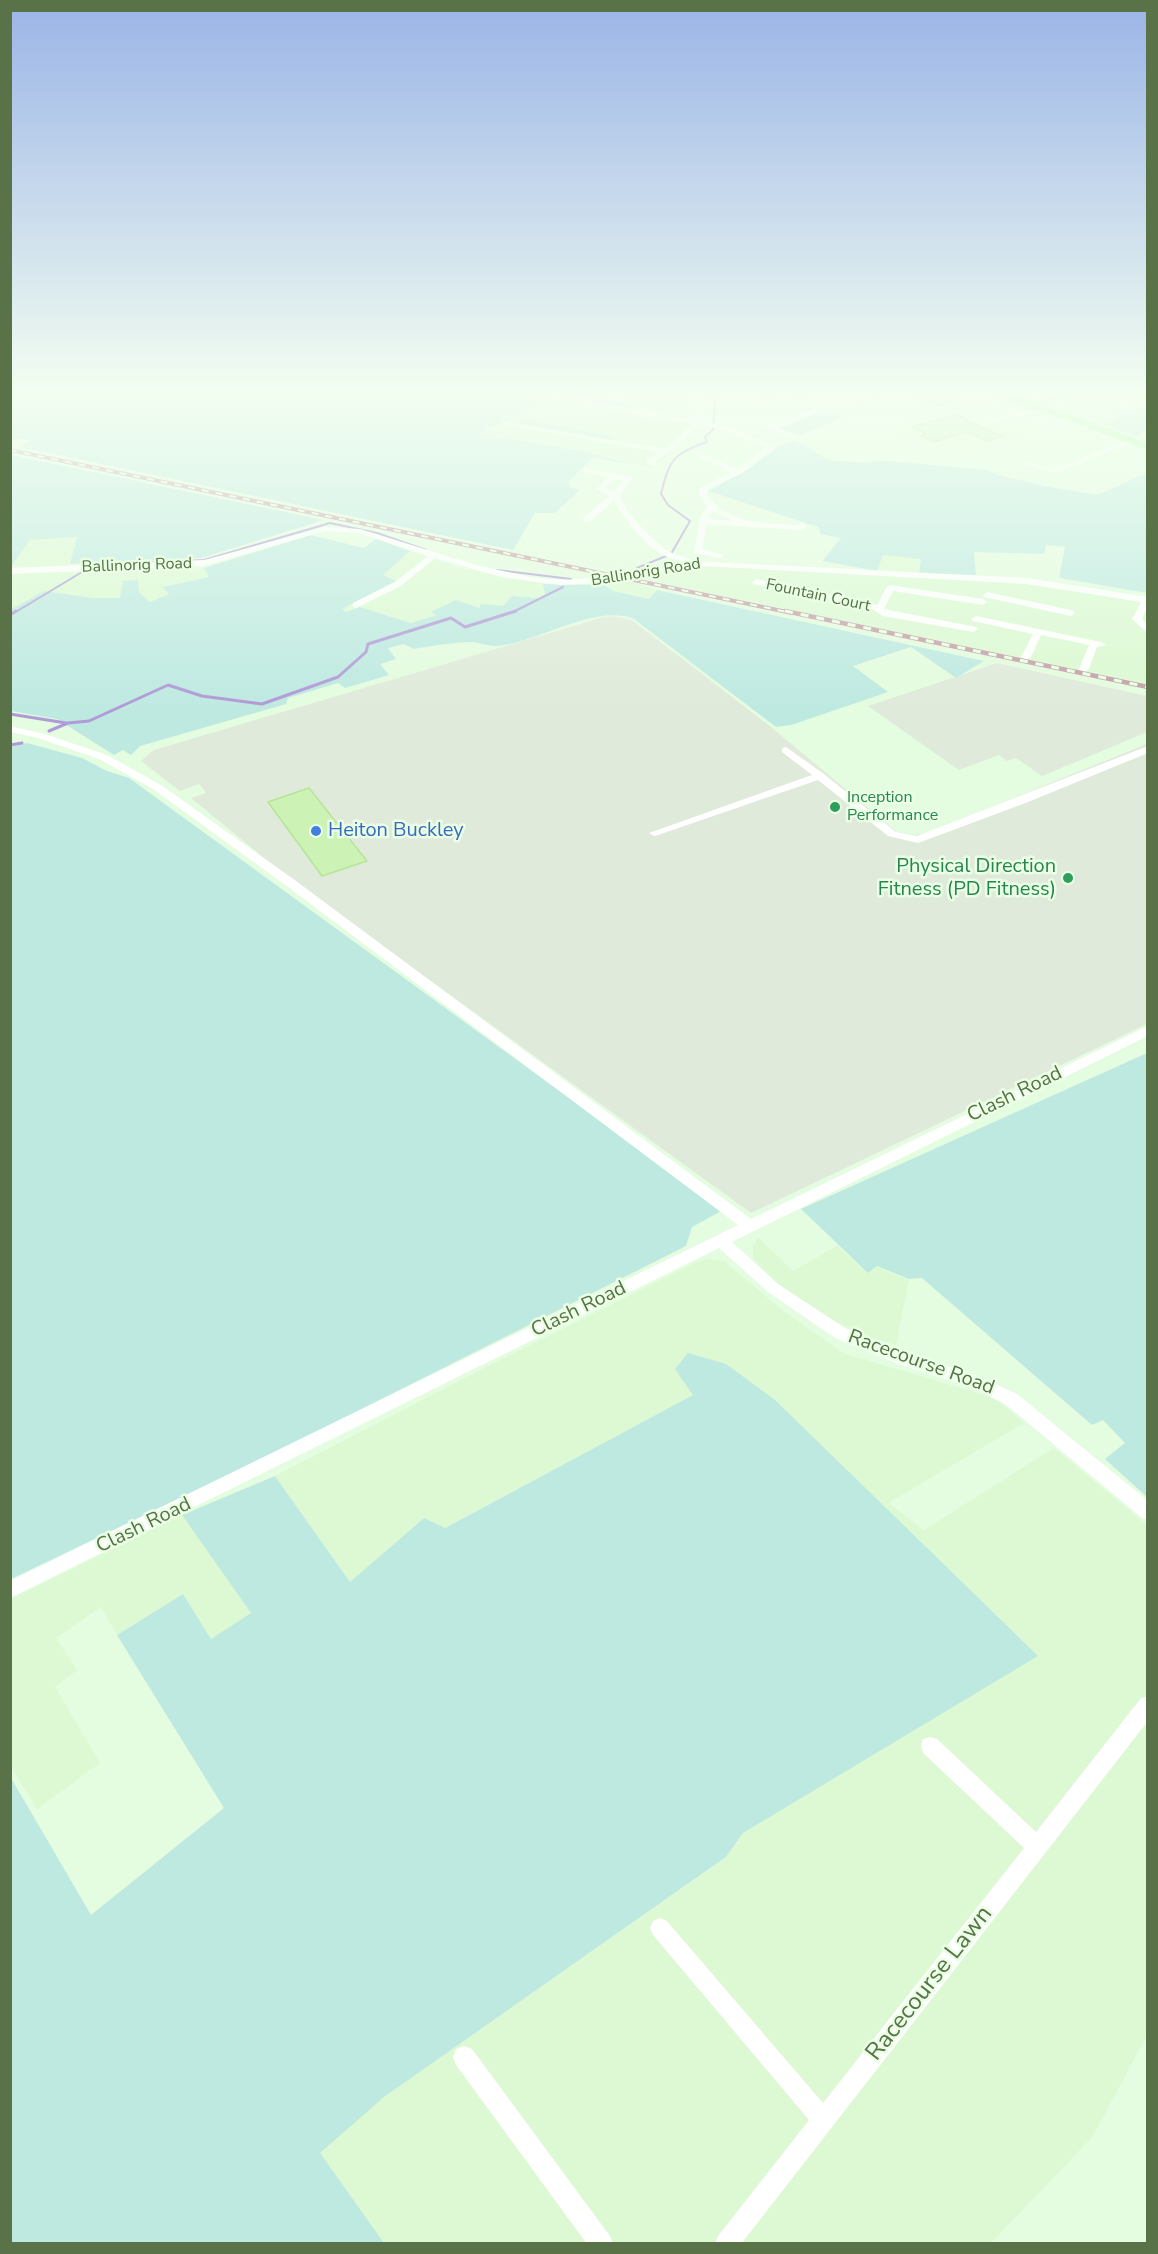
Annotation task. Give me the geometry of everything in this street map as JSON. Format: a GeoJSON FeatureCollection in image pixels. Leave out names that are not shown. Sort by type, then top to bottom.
{"type":"FeatureCollection","features":[{"type":"Feature","properties":{"kind":"street"},"geometry":{"type":"LineString","coordinates":[[586,520],[610,499]]}},
{"type":"Feature","properties":{"kind":"street"},"geometry":{"type":"LineString","coordinates":[[617,499],[621,510],[665,553],[687,561]]}},
{"type":"Feature","properties":{"kind":"street"},"geometry":{"type":"LineString","coordinates":[[706,499],[711,507],[749,525]]}},
{"type":"Feature","properties":{"kind":"street"},"geometry":{"type":"LineString","coordinates":[[711,507],[704,521],[697,550],[734,560],[762,558],[762,562]]}},
{"type":"Feature","properties":{"kind":"street"},"geometry":{"type":"LineString","coordinates":[[704,521],[801,528],[802,525]]}},
{"type":"Feature","properties":{"kind":"street","name":"Ballinorig Road"},"geometry":{"type":"LineString","coordinates":[[10,571],[204,563],[325,529],[360,531],[486,572],[573,583],[627,578],[687,561],[734,560],[1056,584],[1147,600]]}},
{"type":"Feature","properties":{"kind":"street"},"geometry":{"type":"LineString","coordinates":[[356,605],[398,585],[433,556]]}},
{"type":"Feature","properties":{"kind":"street","name":"Fountain Court"},"geometry":{"type":"LineString","coordinates":[[756,582],[879,610],[883,614],[971,633],[991,580]]}},
{"type":"Feature","properties":{"kind":"street","name":"Fountain Court"},"geometry":{"type":"LineString","coordinates":[[879,610],[890,588],[985,599],[1071,613]]}},
{"type":"Feature","properties":{"kind":"street"},"geometry":{"type":"LineString","coordinates":[[1147,600],[1137,619],[1148,631]]}},
{"type":"Feature","properties":{"kind":"street"},"geometry":{"type":"LineString","coordinates":[[976,619],[1097,645],[1084,669]]}},
{"type":"Feature","properties":{"kind":"street"},"geometry":{"type":"LineString","coordinates":[[1026,657],[1038,632]]}},
{"type":"Feature","properties":{"kind":"street"},"geometry":{"type":"LineString","coordinates":[[10,729],[41,736],[103,757],[165,792],[750,1226]]}},
{"type":"Feature","properties":{"kind":"street"},"geometry":{"type":"LineString","coordinates":[[786,750],[892,834],[918,840],[1019,802],[1148,748]]}},
{"type":"Feature","properties":{"kind":"street"},"geometry":{"type":"LineString","coordinates":[[654,833],[820,776]]}},
{"type":"Feature","properties":{"kind":"street","name":"Clash Road"},"geometry":{"type":"LineString","coordinates":[[10,1590],[1148,1030]]}},
{"type":"Feature","properties":{"kind":"street","name":"Racecourse Road"},"geometry":{"type":"LineString","coordinates":[[720,1240],[773,1288],[840,1333],[906,1360],[980,1384],[1011,1399],[1148,1512]]}},
{"type":"Feature","properties":{"kind":"street","name":"Racecourse Lawn"},"geometry":{"type":"LineString","coordinates":[[726,2244],[1148,1705]]}},
{"type":"Feature","properties":{"kind":"street"},"geometry":{"type":"LineString","coordinates":[[930,1746],[1037,1847]]}},
{"type":"Feature","properties":{"kind":"street"},"geometry":{"type":"LineString","coordinates":[[660,1928],[824,2121]]}},
{"type":"Feature","properties":{"kind":"street"},"geometry":{"type":"LineString","coordinates":[[464,2057],[602,2244]]}},
{"type":"Feature","properties":{"kind":"shaded area"},"geometry":{"type":"Polygon","coordinates":[[[11,499],[224,499],[324,520],[201,558],[70,564],[77,537],[30,540],[11,567],[11,499]]]}},
{"type":"Feature","properties":{"kind":"shaded area"},"geometry":{"type":"Polygon","coordinates":[[[270,499],[570,499],[555,513],[535,513],[513,550],[270,499]]]}},
{"type":"Feature","properties":{"kind":"shaded area"},"geometry":{"type":"Polygon","coordinates":[[[733,499],[1147,499],[1147,593],[1059,578],[1065,547],[1046,545],[1044,554],[974,552],[976,575],[919,574],[921,559],[883,555],[877,571],[822,561],[841,538],[821,534],[818,527],[733,499]]]}},
{"type":"Feature","properties":{"kind":"shaded area"},"geometry":{"type":"Polygon","coordinates":[[[310,535],[364,548],[376,539],[410,551],[383,575],[396,581],[342,609],[346,612],[360,607],[411,623],[437,615],[431,612],[456,600],[479,608],[481,604],[503,606],[512,596],[538,598],[545,595],[543,584],[604,585],[613,591],[649,599],[657,590],[984,661],[956,678],[911,647],[853,666],[888,692],[791,725],[776,727],[634,619],[619,615],[584,620],[512,644],[490,646],[469,642],[414,649],[404,644],[388,648],[396,659],[380,664],[389,675],[345,688],[338,683],[288,698],[286,704],[140,746],[131,755],[123,750],[114,755],[57,719],[11,711],[10,610],[44,591],[94,598],[120,598],[123,581],[138,580],[139,592],[150,602],[169,594],[162,587],[209,577],[204,568],[310,535]]]}},
{"type":"Feature","properties":{"kind":"shaded area"},"geometry":{"type":"Polygon","coordinates":[[[77,537],[68,573],[204,568],[210,577],[163,586],[169,594],[150,602],[139,592],[138,580],[121,598],[94,598],[44,591],[11,610],[11,568],[30,540],[77,537]]]}},
{"type":"Feature","properties":{"kind":"shaded area"},"geometry":{"type":"Polygon","coordinates":[[[410,551],[456,567],[543,584],[545,595],[539,598],[512,596],[503,607],[481,604],[479,608],[411,623],[360,607],[346,612],[341,609],[395,582],[382,575],[410,551]]]}},
{"type":"Feature","properties":{"kind":"shaded area"},"geometry":{"type":"Polygon","coordinates":[[[882,555],[922,559],[919,574],[877,571],[882,555]]]}},
{"type":"Feature","properties":{"kind":"shaded area"},"geometry":{"type":"Polygon","coordinates":[[[694,565],[1015,583],[1080,590],[1147,604],[1147,684],[636,578],[673,567],[694,565]]]}},
{"type":"Feature","properties":{"kind":"shaded area"},"geometry":{"type":"Polygon","coordinates":[[[625,580],[657,590],[649,599],[613,591],[604,585],[625,580]]]}},
{"type":"Feature","properties":{"kind":"shaded area"},"geometry":{"type":"Polygon","coordinates":[[[614,616],[632,620],[771,727],[897,832],[915,835],[930,832],[1147,744],[1147,1024],[751,1213],[286,876],[191,798],[206,793],[199,784],[180,791],[141,761],[154,750],[604,617],[614,616]]]}},
{"type":"Feature","properties":{"kind":"shaded area"},"geometry":{"type":"Polygon","coordinates":[[[997,663],[1147,696],[1147,732],[1042,776],[1016,758],[1007,761],[999,755],[959,770],[868,706],[997,663]]]}},
{"type":"Feature","properties":{"kind":"shaded area"},"geometry":{"type":"Polygon","coordinates":[[[27,743],[82,758],[107,771],[129,778],[723,1210],[692,1227],[686,1246],[272,1454],[11,1579],[10,747],[27,743]]]}},
{"type":"Feature","properties":{"kind":"shaded area"},"geometry":{"type":"Polygon","coordinates":[[[1147,1053],[1147,1497],[1105,1459],[1125,1443],[1103,1420],[1092,1425],[922,1278],[909,1279],[877,1266],[868,1273],[801,1209],[1147,1053]]]}},
{"type":"Feature","properties":{"kind":"shaded area"},"geometry":{"type":"Polygon","coordinates":[[[758,1237],[793,1271],[837,1246],[868,1273],[877,1267],[909,1280],[896,1345],[864,1335],[826,1317],[777,1283],[753,1259],[753,1246],[758,1237]]]}},
{"type":"Feature","properties":{"kind":"shaded area"},"geometry":{"type":"Polygon","coordinates":[[[709,1259],[724,1261],[783,1311],[845,1354],[995,1398],[1024,1423],[888,1503],[924,1530],[1054,1448],[1147,1525],[1147,2035],[1093,2136],[991,2243],[384,2243],[319,2153],[384,2097],[726,1858],[743,1833],[1038,1656],[693,1395],[444,1528],[424,1518],[350,1582],[275,1476],[504,1358],[697,1262],[709,1259]]]}},
{"type":"Feature","properties":{"kind":"shaded area"},"geometry":{"type":"Polygon","coordinates":[[[688,1353],[726,1364],[775,1400],[1038,1656],[743,1833],[726,1857],[384,2097],[320,2153],[384,2243],[11,2243],[11,1778],[91,1915],[224,1808],[117,1635],[183,1594],[211,1639],[251,1613],[182,1515],[275,1476],[350,1582],[424,1518],[445,1528],[693,1395],[675,1369],[688,1353]]]}},
{"type":"Feature","properties":{"kind":"shaded area"},"geometry":{"type":"Polygon","coordinates":[[[182,1515],[251,1613],[211,1639],[183,1594],[117,1635],[101,1607],[56,1638],[77,1670],[55,1687],[100,1763],[37,1809],[11,1767],[11,1599],[182,1515]]]}},
{"type":"Feature","properties":{"kind":"building","name":"Heiton Buckley"},"geometry":{"type":"Polygon","coordinates":[[[309,788],[367,861],[322,876],[268,802],[309,788]]]}},
{"type":"Feature","properties":{"kind":"waterway"},"geometry":{"type":"LineString","coordinates":[[637,568],[671,554],[690,521],[668,505],[664,499]]}},
{"type":"Feature","properties":{"kind":"waterway"},"geometry":{"type":"LineString","coordinates":[[92,565],[204,560],[330,523],[377,533],[426,550]]}},
{"type":"Feature","properties":{"kind":"waterway"},"geometry":{"type":"LineString","coordinates":[[14,613],[87,569]]}},
{"type":"Feature","properties":{"kind":"waterway"},"geometry":{"type":"LineString","coordinates":[[497,570],[571,579]]}},
{"type":"Feature","properties":{"kind":"waterway"},"geometry":{"type":"LineString","coordinates":[[513,612],[563,587]]}},
{"type":"Feature","properties":{"kind":"waterway"},"geometry":{"type":"LineString","coordinates":[[10,615],[16,611]]}},
{"type":"Feature","properties":{"kind":"waterway"},"geometry":{"type":"LineString","coordinates":[[49,731],[68,723],[89,721],[168,685],[202,696],[262,704],[338,677],[366,652],[368,644],[451,618],[465,627],[513,612]]}},
{"type":"Feature","properties":{"kind":"waterway"},"geometry":{"type":"LineString","coordinates":[[10,714],[66,723]]}},
{"type":"Feature","properties":{"kind":"waterway"},"geometry":{"type":"LineString","coordinates":[[10,745],[22,743]]}},
{"type":"Feature","properties":{"kind":"railway"},"geometry":{"type":"LineString","coordinates":[[246,499],[792,613]]}},
{"type":"Feature","properties":{"kind":"railway"},"geometry":{"type":"LineString","coordinates":[[785,611],[1148,687]]}},
{"type":"Feature","properties":{"kind":"place","name":"Inception Performance"},"geometry":{"type":"Point","coordinates":[835,807]}},
{"type":"Feature","properties":{"kind":"place","name":"Heiton Buckley"},"geometry":{"type":"Point","coordinates":[316,831]}},
{"type":"Feature","properties":{"kind":"place","name":"Physical Direction Fitness (PD Fitness)"},"geometry":{"type":"Point","coordinates":[1068,878]}}]}
